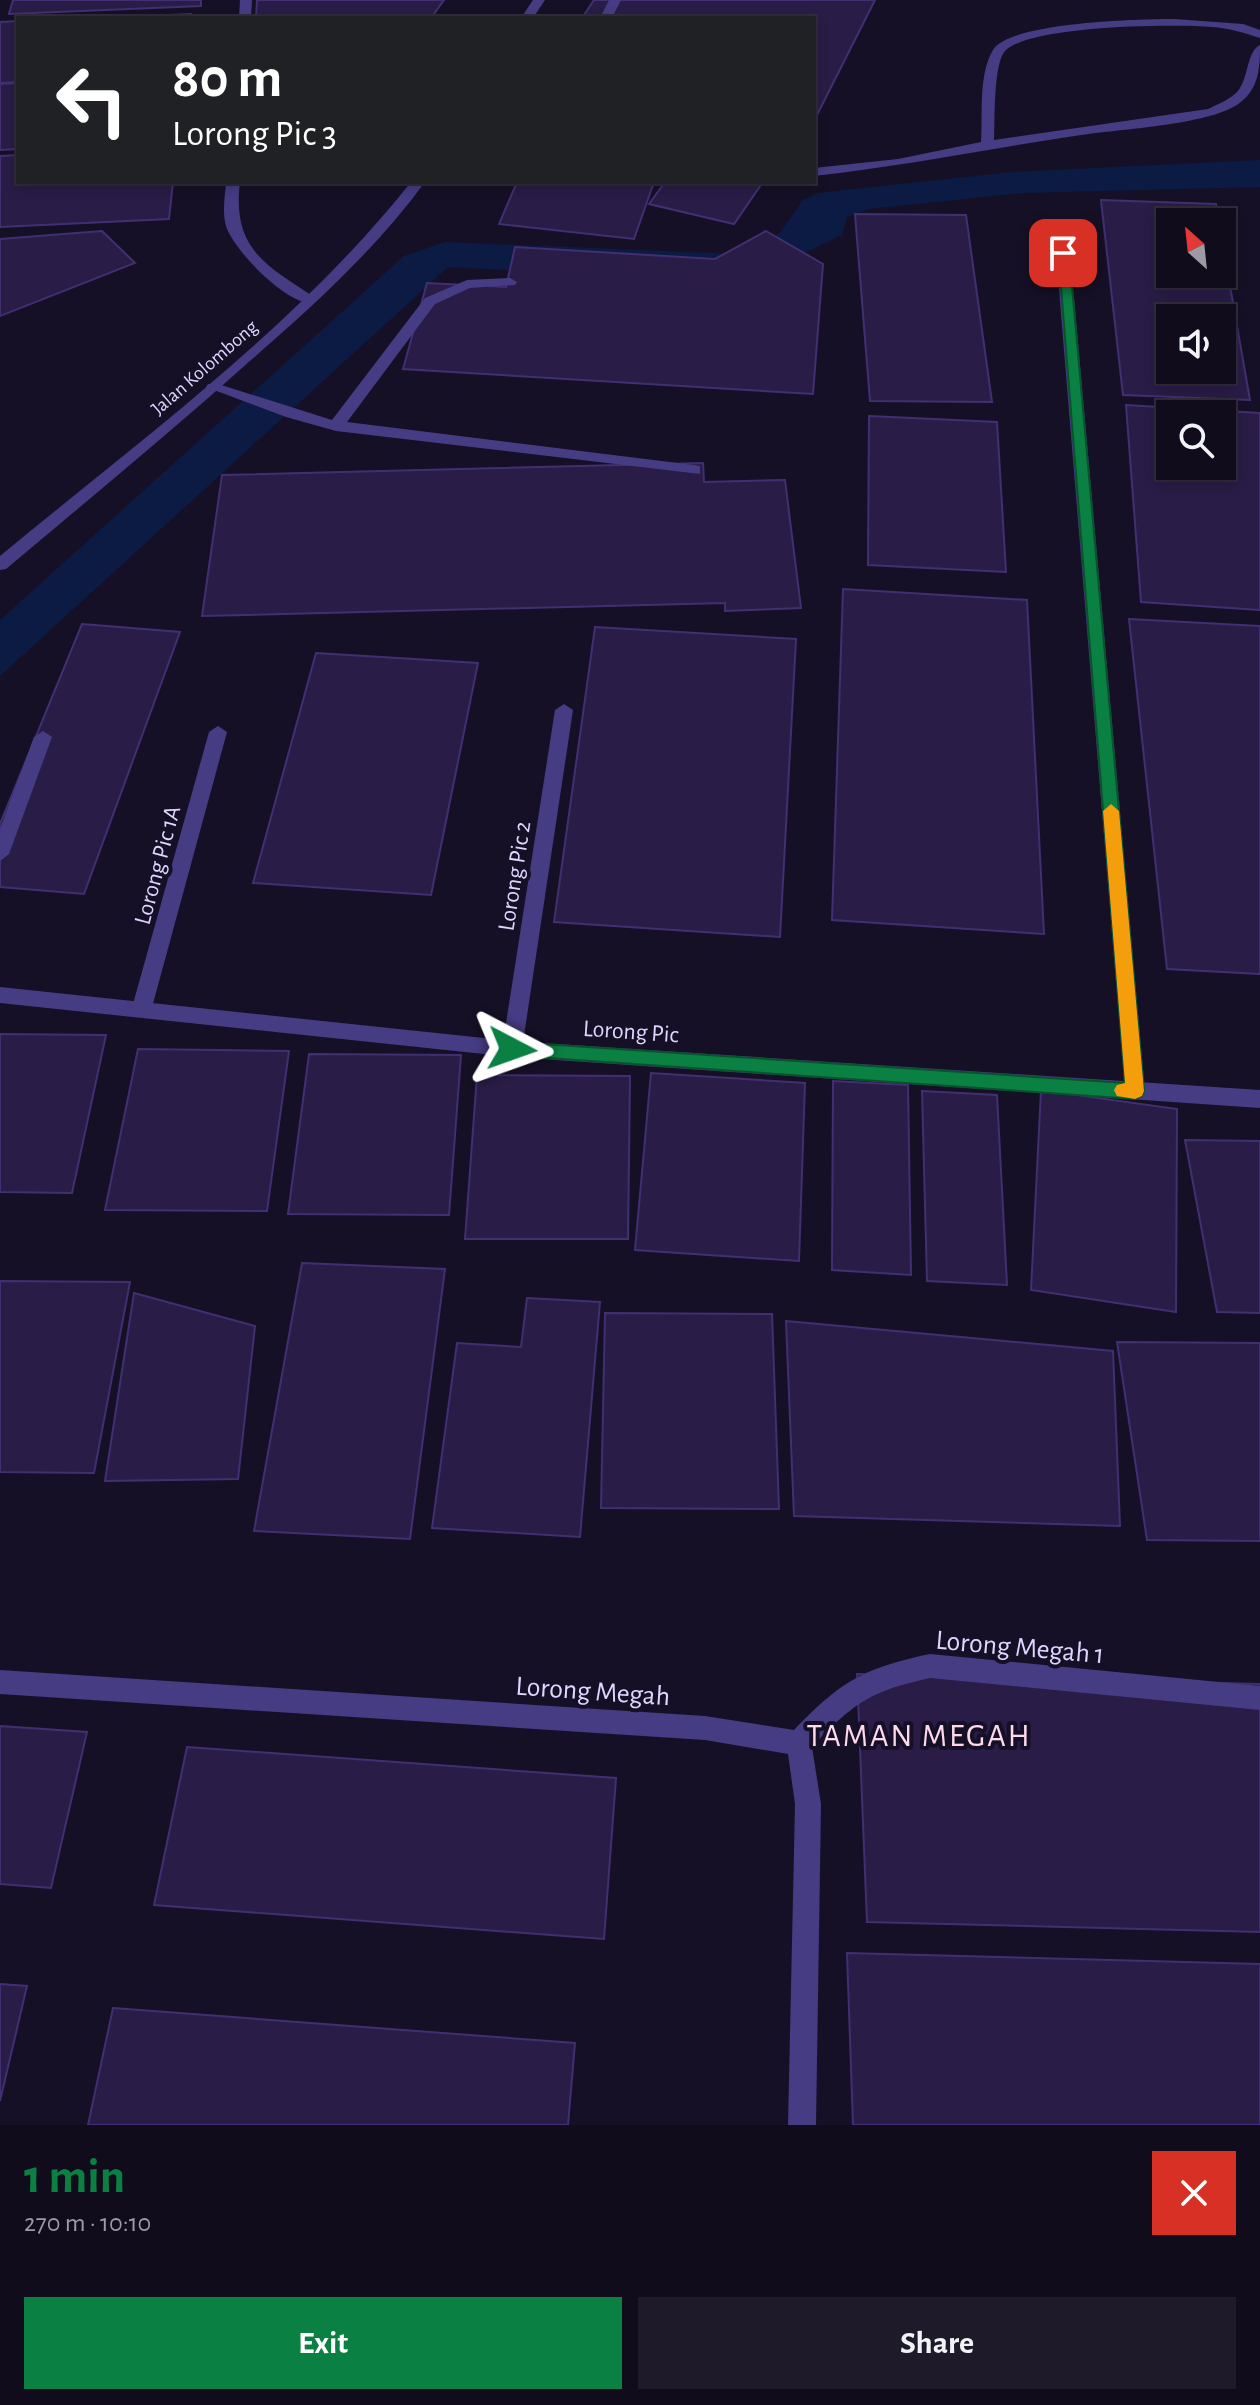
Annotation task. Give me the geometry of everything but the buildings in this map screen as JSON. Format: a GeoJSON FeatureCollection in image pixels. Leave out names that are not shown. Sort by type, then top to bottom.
{"type":"FeatureCollection","features":[{"type":"Feature","properties":{"kind":"street"},"geometry":{"type":"LineString","coordinates":[[987,145],[994,62],[1001,47],[1015,40],[1070,29],[1137,23],[1231,24],[1247,26],[1260,34]]}},
{"type":"Feature","properties":{"kind":"street"},"geometry":{"type":"LineString","coordinates":[[816,172],[898,163],[987,145],[1211,112],[1234,103],[1250,87],[1260,49]]}},
{"type":"Feature","properties":{"kind":"street"},"geometry":{"type":"LineString","coordinates":[[233,184],[230,217],[241,241],[258,265],[309,300]]}},
{"type":"Feature","properties":{"kind":"street","name":"Jalan Kolombong"},"geometry":{"type":"LineString","coordinates":[[0,565],[213,387],[309,300],[386,224],[416,184]]}},
{"type":"Feature","properties":{"kind":"street"},"geometry":{"type":"LineString","coordinates":[[1063,253],[1135,1091]]}},
{"type":"Feature","properties":{"kind":"street"},"geometry":{"type":"LineString","coordinates":[[336,426],[430,301],[467,284],[510,282]]}},
{"type":"Feature","properties":{"kind":"street"},"geometry":{"type":"LineString","coordinates":[[213,387],[336,426],[694,470]]}},
{"type":"Feature","properties":{"kind":"street","name":"Lorong Pic 2"},"geometry":{"type":"LineString","coordinates":[[512,1049],[564,710]]}},
{"type":"Feature","properties":{"kind":"street","name":"Lorong Pic 1A"},"geometry":{"type":"LineString","coordinates":[[141,1011],[218,732]]}},
{"type":"Feature","properties":{"kind":"street"},"geometry":{"type":"LineString","coordinates":[[0,854],[43,737]]}},
{"type":"Feature","properties":{"kind":"street","name":"Lorong Pic"},"geometry":{"type":"LineString","coordinates":[[0,995],[512,1049],[1260,1099]]}},
{"type":"Feature","properties":{"kind":"street","name":"Lorong Megah 1"},"geometry":{"type":"LineString","coordinates":[[799,1743],[837,1703],[883,1676],[930,1666],[1260,1698]]}},
{"type":"Feature","properties":{"kind":"street","name":"Lorong Megah"},"geometry":{"type":"LineString","coordinates":[[0,1682],[705,1728],[799,1743]]}},
{"type":"Feature","properties":{"kind":"street"},"geometry":{"type":"LineString","coordinates":[[799,1743],[808,1804],[802,2125]]}},
{"type":"Feature","properties":{"kind":"water"},"geometry":{"type":"Polygon","coordinates":[[[1260,160],[1260,187],[1024,193],[868,209],[847,217],[842,235],[743,282],[448,267],[0,676],[0,620],[404,256],[445,242],[738,254],[780,233],[803,200],[817,193],[1012,172],[1260,160]]]}},
{"type":"Feature","properties":{"kind":"slow traffic"},"geometry":{"type":"LineString","coordinates":[[1111,811],[1135,1091],[1124,1090]]}},
{"type":"Feature","properties":{"kind":"district","name":"TAMAN MEGAH"},"geometry":{"type":"Point","coordinates":[919,1735]}},
{"type":"Feature","properties":{"kind":"route"},"geometry":{"type":"LineString","coordinates":[[512,1049],[1135,1091],[1063,253]]}}]}
